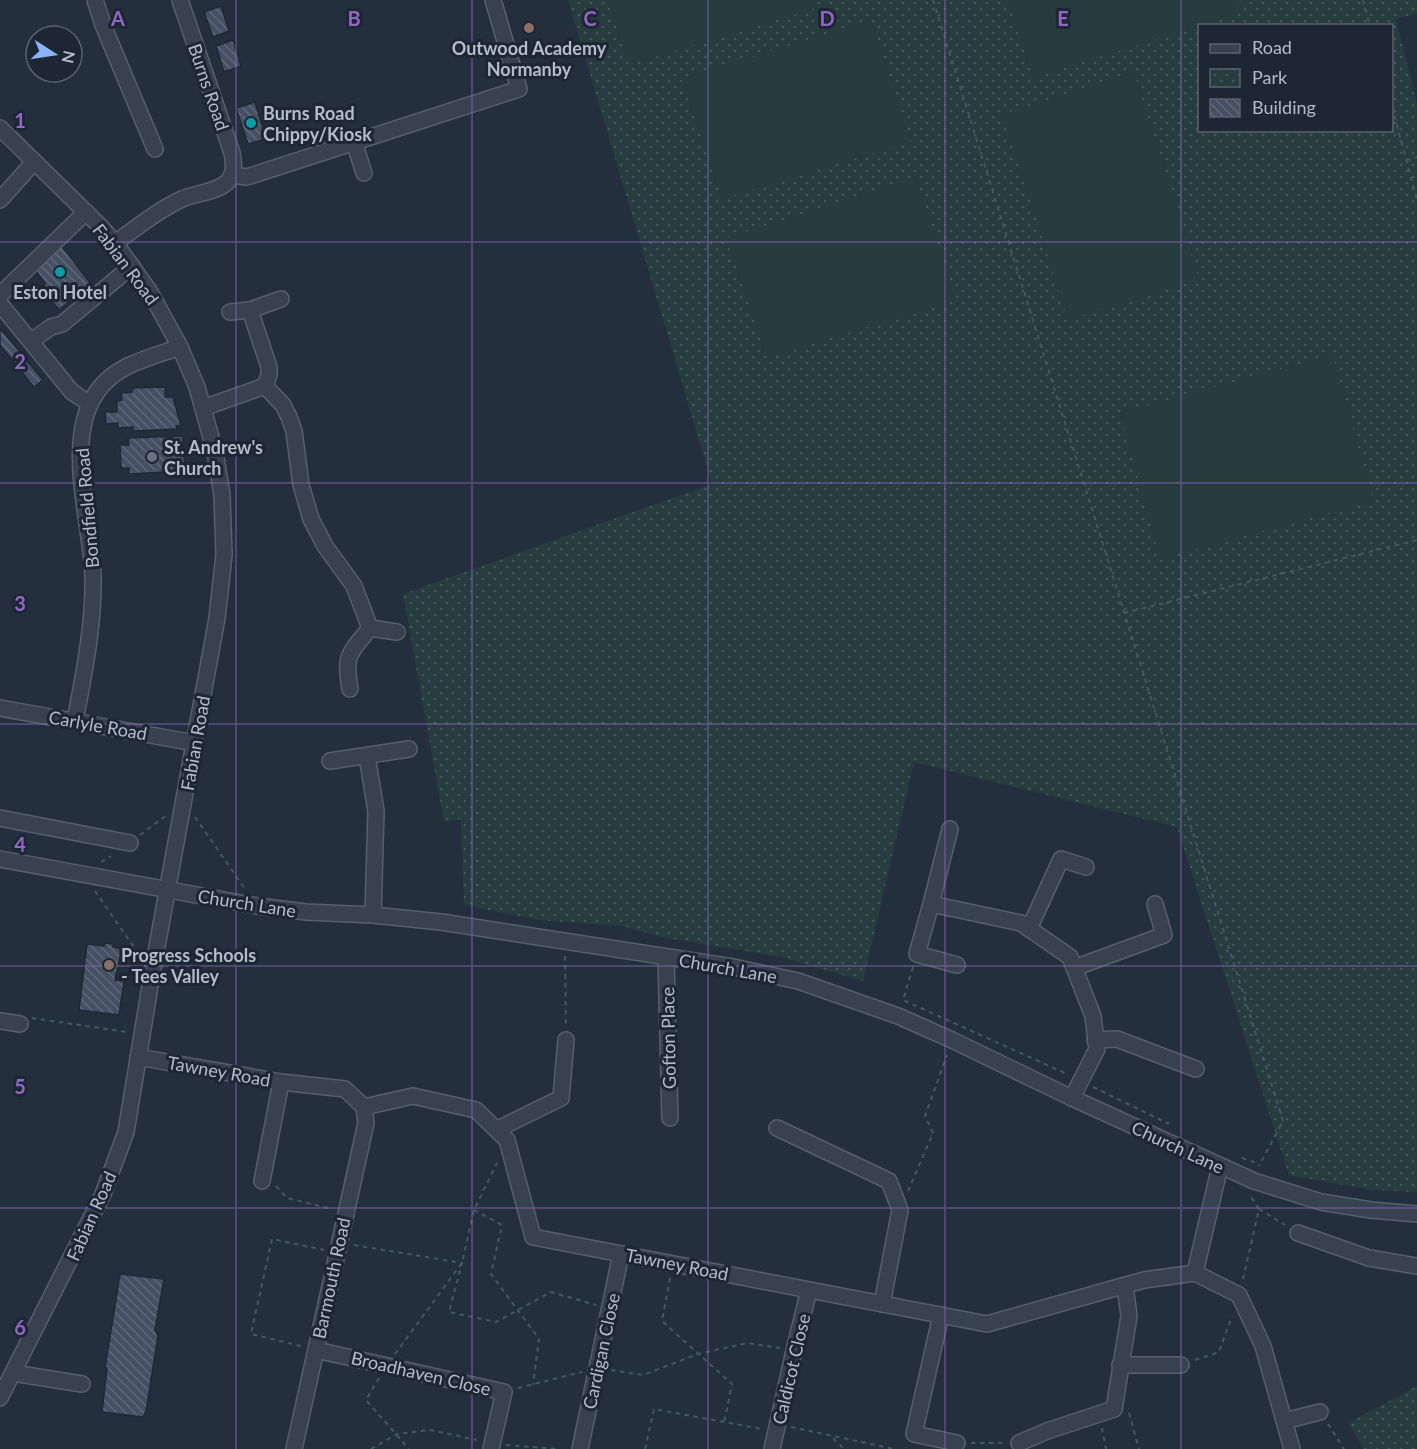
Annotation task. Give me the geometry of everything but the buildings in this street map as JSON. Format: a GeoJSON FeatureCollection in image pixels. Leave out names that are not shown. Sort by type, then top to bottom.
{"type":"FeatureCollection","features":[{"type":"Feature","properties":{"kind":"street"},"geometry":{"type":"LineString","coordinates":[[95,0],[103,25],[155,149]]}},
{"type":"Feature","properties":{"kind":"street","name":"Burns Road"},"geometry":{"type":"LineString","coordinates":[[180,0],[232,153],[234,161],[232,175]]}},
{"type":"Feature","properties":{"kind":"street"},"geometry":{"type":"LineString","coordinates":[[115,243],[182,199],[222,186],[232,175],[247,177],[519,89],[493,0]]}},
{"type":"Feature","properties":{"kind":"street","name":"Fabian Road"},"geometry":{"type":"LineString","coordinates":[[0,128],[115,243],[150,292],[180,347],[197,387],[215,452],[222,495],[224,555],[217,618],[126,1132],[102,1194],[0,1398]]}},
{"type":"Feature","properties":{"kind":"street"},"geometry":{"type":"LineString","coordinates":[[354,142],[364,173]]}},
{"type":"Feature","properties":{"kind":"street"},"geometry":{"type":"LineString","coordinates":[[0,200],[34,162]]}},
{"type":"Feature","properties":{"kind":"street"},"geometry":{"type":"LineString","coordinates":[[0,295],[86,212]]}},
{"type":"Feature","properties":{"kind":"street"},"geometry":{"type":"LineString","coordinates":[[31,341],[51,327],[62,324],[132,266]]}},
{"type":"Feature","properties":{"kind":"street"},"geometry":{"type":"LineString","coordinates":[[230,312],[250,310],[281,299]]}},
{"type":"Feature","properties":{"kind":"street"},"geometry":{"type":"LineString","coordinates":[[0,304],[72,392],[90,404]]}},
{"type":"Feature","properties":{"kind":"street"},"geometry":{"type":"LineString","coordinates":[[250,310],[269,367],[265,386]]}},
{"type":"Feature","properties":{"kind":"street","name":"Bondfield Road"},"geometry":{"type":"LineString","coordinates":[[75,721],[92,613],[90,541],[80,462],[81,441],[90,404],[111,377],[127,366],[180,347]]}},
{"type":"Feature","properties":{"kind":"street"},"geometry":{"type":"LineString","coordinates":[[203,408],[265,386]]}},
{"type":"Feature","properties":{"kind":"street"},"geometry":{"type":"LineString","coordinates":[[265,386],[283,405],[290,417],[302,485],[311,519],[325,546],[354,586],[370,628]]}},
{"type":"Feature","properties":{"kind":"street"},"geometry":{"type":"LineString","coordinates":[[370,628],[397,632]]}},
{"type":"Feature","properties":{"kind":"street"},"geometry":{"type":"LineString","coordinates":[[350,689],[346,666],[347,657],[370,628]]}},
{"type":"Feature","properties":{"kind":"street","name":"Carlyle Road"},"geometry":{"type":"LineString","coordinates":[[0,708],[195,743]]}},
{"type":"Feature","properties":{"kind":"street"},"geometry":{"type":"LineString","coordinates":[[330,761],[409,749]]}},
{"type":"Feature","properties":{"kind":"street"},"geometry":{"type":"LineString","coordinates":[[367,756],[376,811],[374,915]]}},
{"type":"Feature","properties":{"kind":"street"},"geometry":{"type":"LineString","coordinates":[[0,818],[130,843]]}},
{"type":"Feature","properties":{"kind":"street"},"geometry":{"type":"LineString","coordinates":[[950,829],[917,954],[957,965]]}},
{"type":"Feature","properties":{"kind":"street","name":"Church Lane"},"geometry":{"type":"LineString","coordinates":[[0,859],[245,904],[306,912],[374,915],[441,922],[733,967],[798,981],[898,1016],[1254,1181],[1321,1202],[1417,1215]]}},
{"type":"Feature","properties":{"kind":"street"},"geometry":{"type":"LineString","coordinates":[[1029,928],[1061,859],[1086,867]]}},
{"type":"Feature","properties":{"kind":"street"},"geometry":{"type":"LineString","coordinates":[[931,904],[1021,923],[1070,957],[1093,1016],[1096,1049],[1072,1098]]}},
{"type":"Feature","properties":{"kind":"street"},"geometry":{"type":"LineString","coordinates":[[1074,968],[1164,935],[1155,904]]}},
{"type":"Feature","properties":{"kind":"street","name":"Gofton Place"},"geometry":{"type":"LineString","coordinates":[[666,958],[670,1118]]}},
{"type":"Feature","properties":{"kind":"street"},"geometry":{"type":"LineString","coordinates":[[0,1021],[20,1024]]}},
{"type":"Feature","properties":{"kind":"street"},"geometry":{"type":"LineString","coordinates":[[1095,1040],[1117,1039],[1196,1069]]}},
{"type":"Feature","properties":{"kind":"street"},"geometry":{"type":"LineString","coordinates":[[364,1107],[413,1096],[476,1110],[503,1135],[561,1098],[566,1040]]}},
{"type":"Feature","properties":{"kind":"street","name":"Tawney Road"},"geometry":{"type":"LineString","coordinates":[[138,1057],[281,1082],[345,1089],[364,1107]]}},
{"type":"Feature","properties":{"kind":"street"},"geometry":{"type":"LineString","coordinates":[[262,1181],[281,1082]]}},
{"type":"Feature","properties":{"kind":"street","name":"Barmouth Road"},"geometry":{"type":"LineString","coordinates":[[294,1449],[366,1123],[364,1107]]}},
{"type":"Feature","properties":{"kind":"street"},"geometry":{"type":"LineString","coordinates":[[777,1128],[889,1181],[900,1210],[882,1304]]}},
{"type":"Feature","properties":{"kind":"street","name":"Tawney Road"},"geometry":{"type":"LineString","coordinates":[[503,1135],[533,1237],[987,1324],[1144,1280],[1195,1274]]}},
{"type":"Feature","properties":{"kind":"street"},"geometry":{"type":"LineString","coordinates":[[1220,1166],[1195,1274],[1239,1295],[1263,1346],[1292,1449]]}},
{"type":"Feature","properties":{"kind":"street"},"geometry":{"type":"LineString","coordinates":[[1298,1233],[1326,1245],[1369,1258],[1417,1266]]}},
{"type":"Feature","properties":{"kind":"street","name":"Cardigan Close"},"geometry":{"type":"LineString","coordinates":[[580,1449],[621,1254]]}},
{"type":"Feature","properties":{"kind":"street"},"geometry":{"type":"LineString","coordinates":[[1020,1443],[1047,1431],[1114,1409],[1129,1316],[1125,1286]]}},
{"type":"Feature","properties":{"kind":"street","name":"Caldicot Close"},"geometry":{"type":"LineString","coordinates":[[772,1449],[809,1290]]}},
{"type":"Feature","properties":{"kind":"street"},"geometry":{"type":"LineString","coordinates":[[941,1315],[914,1434],[957,1443]]}},
{"type":"Feature","properties":{"kind":"street","name":"Broadhaven Close"},"geometry":{"type":"LineString","coordinates":[[316,1350],[504,1392],[492,1446]]}},
{"type":"Feature","properties":{"kind":"street"},"geometry":{"type":"LineString","coordinates":[[1120,1365],[1181,1365]]}},
{"type":"Feature","properties":{"kind":"street"},"geometry":{"type":"LineString","coordinates":[[13,1372],[82,1384]]}},
{"type":"Feature","properties":{"kind":"street"},"geometry":{"type":"LineString","coordinates":[[1284,1421],[1320,1412]]}},
{"type":"Feature","properties":{"kind":"path"},"geometry":{"type":"LineString","coordinates":[[933,0],[1282,1122],[1259,1164],[1249,1193],[1260,1209],[1298,1233]]}},
{"type":"Feature","properties":{"kind":"path"},"geometry":{"type":"LineString","coordinates":[[1363,0],[1369,24]]}},
{"type":"Feature","properties":{"kind":"path"},"geometry":{"type":"LineString","coordinates":[[1393,111],[1417,200]]}},
{"type":"Feature","properties":{"kind":"path"},"geometry":{"type":"LineString","coordinates":[[1406,161],[1417,156]]}},
{"type":"Feature","properties":{"kind":"path"},"geometry":{"type":"LineString","coordinates":[[1124,613],[1417,540]]}},
{"type":"Feature","properties":{"kind":"path"},"geometry":{"type":"LineString","coordinates":[[565,941],[566,1040]]}},
{"type":"Feature","properties":{"kind":"path"},"geometry":{"type":"LineString","coordinates":[[917,954],[903,999],[1081,1081],[1171,1126]]}},
{"type":"Feature","properties":{"kind":"path"},"geometry":{"type":"LineString","coordinates":[[20,1024],[23,1016],[142,1035]]}},
{"type":"Feature","properties":{"kind":"path"},"geometry":{"type":"LineString","coordinates":[[900,1210],[933,1133],[925,1116],[952,1040],[960,1025]]}},
{"type":"Feature","properties":{"kind":"path"},"geometry":{"type":"LineString","coordinates":[[503,1135],[474,1210],[449,1312],[496,1322],[551,1292],[609,1308]]}},
{"type":"Feature","properties":{"kind":"path"},"geometry":{"type":"LineString","coordinates":[[1240,1157],[1259,1164]]}},
{"type":"Feature","properties":{"kind":"path"},"geometry":{"type":"LineString","coordinates":[[262,1181],[279,1187],[287,1198],[346,1212]]}},
{"type":"Feature","properties":{"kind":"path"},"geometry":{"type":"LineString","coordinates":[[1181,1365],[1219,1352],[1239,1295],[1260,1209]]}},
{"type":"Feature","properties":{"kind":"path"},"geometry":{"type":"LineString","coordinates":[[474,1210],[502,1225],[491,1274],[539,1339],[532,1385]]}},
{"type":"Feature","properties":{"kind":"path"},"geometry":{"type":"LineString","coordinates":[[316,1350],[251,1334],[272,1239],[347,1255],[349,1244],[462,1263]]}},
{"type":"Feature","properties":{"kind":"path"},"geometry":{"type":"LineString","coordinates":[[409,1449],[366,1400],[386,1366],[462,1263]]}},
{"type":"Feature","properties":{"kind":"path"},"geometry":{"type":"LineString","coordinates":[[673,1264],[662,1321],[732,1384],[724,1423]]}},
{"type":"Feature","properties":{"kind":"path"},"geometry":{"type":"LineString","coordinates":[[504,1392],[597,1368],[643,1374],[698,1354],[747,1342],[794,1351]]}},
{"type":"Feature","properties":{"kind":"path"},"geometry":{"type":"LineString","coordinates":[[645,1449],[654,1409],[724,1423],[778,1428],[894,1449]]}},
{"type":"Feature","properties":{"kind":"path"},"geometry":{"type":"LineString","coordinates":[[1114,1409],[1129,1413],[1139,1449]]}},
{"type":"Feature","properties":{"kind":"path"},"geometry":{"type":"LineString","coordinates":[[1320,1412],[1344,1449]]}},
{"type":"Feature","properties":{"kind":"path"},"geometry":{"type":"LineString","coordinates":[[371,1449],[398,1434],[430,1430],[492,1446],[557,1449]]}},
{"type":"Feature","properties":{"kind":"path"},"geometry":{"type":"LineString","coordinates":[[832,1437],[844,1449]]}},
{"type":"Feature","properties":{"kind":"path"},"geometry":{"type":"LineString","coordinates":[[957,1443],[1020,1443]]}},
{"type":"Feature","properties":{"kind":"green space"},"geometry":{"type":"Polygon","coordinates":[[[568,0],[1417,0],[1417,13],[1396,19],[1417,104],[1417,1192],[1371,1190],[1289,1175],[1177,827],[914,762],[863,981],[782,957],[661,937],[622,926],[538,920],[464,905],[461,819],[444,822],[403,594],[712,484],[568,0]]]}},
{"type":"Feature","properties":{"kind":"green space"},"geometry":{"type":"Polygon","coordinates":[[[607,0],[814,0],[817,8],[629,65],[607,0]]]}},
{"type":"Feature","properties":{"kind":"green space"},"geometry":{"type":"Polygon","coordinates":[[[1009,0],[1239,0],[1242,12],[1198,24],[1198,26],[1033,78],[1009,0]]]}},
{"type":"Feature","properties":{"kind":"green space"},"geometry":{"type":"Polygon","coordinates":[[[871,20],[910,142],[722,199],[681,79],[871,20]]]}},
{"type":"Feature","properties":{"kind":"green space"},"geometry":{"type":"Polygon","coordinates":[[[1134,72],[1199,279],[1068,320],[1003,114],[1134,72]]]}},
{"type":"Feature","properties":{"kind":"green space"},"geometry":{"type":"Polygon","coordinates":[[[916,178],[955,300],[767,358],[726,238],[916,178]]]}},
{"type":"Feature","properties":{"kind":"green space"},"geometry":{"type":"Polygon","coordinates":[[[1333,355],[1373,501],[1160,559],[1120,413],[1333,355]]]}},
{"type":"Feature","properties":{"kind":"green space"},"geometry":{"type":"Polygon","coordinates":[[[1417,1386],[1417,1449],[1364,1449],[1348,1423],[1417,1386]]]}},
{"type":"Feature","properties":{"kind":"place","name":"Outwood Academy Normanby"},"geometry":{"type":"Point","coordinates":[529,28]}},
{"type":"Feature","properties":{"kind":"place","name":"Burns Road Chippy/Kiosk"},"geometry":{"type":"Point","coordinates":[251,123]}},
{"type":"Feature","properties":{"kind":"place","name":"Eston Hotel"},"geometry":{"type":"Point","coordinates":[60,272]}},
{"type":"Feature","properties":{"kind":"place","name":"St. Andrew's Church"},"geometry":{"type":"Point","coordinates":[152,457]}},
{"type":"Feature","properties":{"kind":"place","name":"Progress Schools - Tees Valley"},"geometry":{"type":"Point","coordinates":[109,965]}}]}
